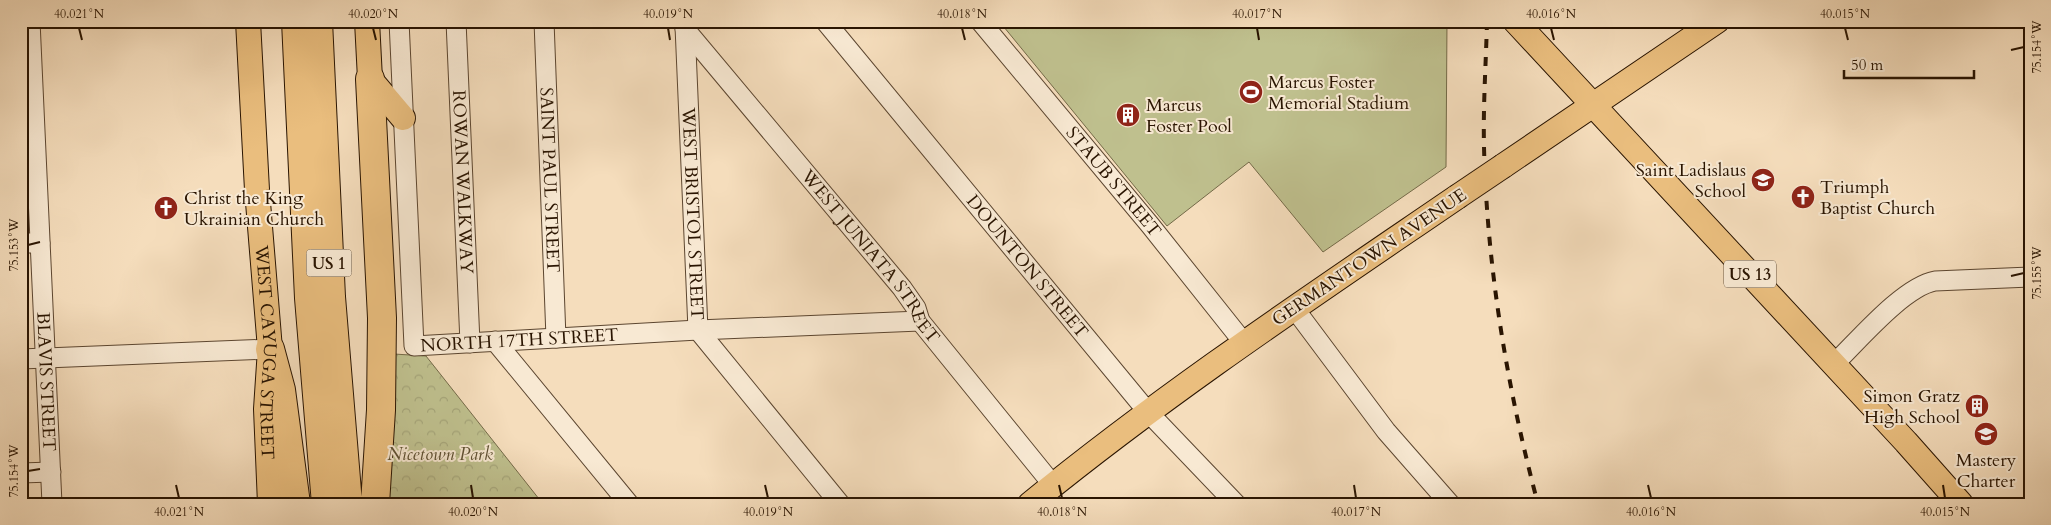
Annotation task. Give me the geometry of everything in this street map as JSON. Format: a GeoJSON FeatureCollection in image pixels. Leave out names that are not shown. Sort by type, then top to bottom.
{"type":"FeatureCollection","features":[{"type":"Feature","properties":{"kind":"highway","name":"US 1"},"geometry":{"type":"LineString","coordinates":[[296,21],[309,298],[326,504]]}},
{"type":"Feature","properties":{"kind":"highway","name":"US 1"},"geometry":{"type":"LineString","coordinates":[[318,21],[331,297],[348,504]]}},
{"type":"Feature","properties":{"kind":"highway"},"geometry":{"type":"LineString","coordinates":[[370,79],[382,337],[380,448],[375,504]]}},
{"type":"Feature","properties":{"kind":"highway"},"geometry":{"type":"LineString","coordinates":[[270,349],[281,390],[296,504]]}},
{"type":"Feature","properties":{"kind":"main road","name":"WEST CAYUGA STREET"},"geometry":{"type":"LineString","coordinates":[[248,21],[257,190],[270,349],[266,409],[270,504]]}},
{"type":"Feature","properties":{"kind":"main road"},"geometry":{"type":"LineString","coordinates":[[367,21],[370,79],[403,118]]}},
{"type":"Feature","properties":{"kind":"main road","name":"US 13"},"geometry":{"type":"LineString","coordinates":[[1516,21],[1961,504]]}},
{"type":"Feature","properties":{"kind":"main road","name":"GERMANTOWN AVENUE"},"geometry":{"type":"LineString","coordinates":[[1030,504],[1147,411],[1294,308],[1717,21]]}},
{"type":"Feature","properties":{"kind":"street","name":"BLAVIS STREET"},"geometry":{"type":"LineString","coordinates":[[30,21],[29,135],[40,243],[52,504]]}},
{"type":"Feature","properties":{"kind":"street","name":"NORTH 17TH STREET"},"geometry":{"type":"LineString","coordinates":[[399,21],[414,346],[698,330],[920,321]]}},
{"type":"Feature","properties":{"kind":"street","name":"ROWAN WALKWAY"},"geometry":{"type":"LineString","coordinates":[[456,21],[470,343]]}},
{"type":"Feature","properties":{"kind":"street","name":"SAINT PAUL STREET"},"geometry":{"type":"LineString","coordinates":[[544,21],[556,338]]}},
{"type":"Feature","properties":{"kind":"street","name":"DOUNTON STREET"},"geometry":{"type":"LineString","coordinates":[[825,21],[1147,411],[1236,504]]}},
{"type":"Feature","properties":{"kind":"street","name":"STAUB STREET"},"geometry":{"type":"LineString","coordinates":[[980,21],[1150,225],[1244,343]]}},
{"type":"Feature","properties":{"kind":"street","name":"WEST JUNIATA STREET"},"geometry":{"type":"LineString","coordinates":[[685,25],[902,288],[916,308],[920,321],[1053,485]]}},
{"type":"Feature","properties":{"kind":"street","name":"WEST BRISTOL STREET"},"geometry":{"type":"LineString","coordinates":[[685,25],[698,330],[840,504]]}},
{"type":"Feature","properties":{"kind":"street"},"geometry":{"type":"LineString","coordinates":[[21,244],[40,243]]}},
{"type":"Feature","properties":{"kind":"street"},"geometry":{"type":"LineString","coordinates":[[1834,364],[1892,307],[1922,285],[1935,281],[2030,277]]}},
{"type":"Feature","properties":{"kind":"street"},"geometry":{"type":"LineString","coordinates":[[1294,308],[1386,432],[1450,504]]}},
{"type":"Feature","properties":{"kind":"street"},"geometry":{"type":"LineString","coordinates":[[494,341],[629,504]]}},
{"type":"Feature","properties":{"kind":"street"},"geometry":{"type":"LineString","coordinates":[[21,359],[270,349]]}},
{"type":"Feature","properties":{"kind":"street"},"geometry":{"type":"LineString","coordinates":[[21,473],[51,472]]}},
{"type":"Feature","properties":{"kind":"green space","name":"Marcus Foster Memorial Stadium"},"geometry":{"type":"Polygon","coordinates":[[[999,21],[1447,21],[1446,167],[1323,252],[1249,162],[1167,226],[999,21]]]}},
{"type":"Feature","properties":{"kind":"green space","name":"Nicetown Park"},"geometry":{"type":"Polygon","coordinates":[[[394,354],[426,356],[543,504],[386,504],[394,354]]]}},
{"type":"Feature","properties":{"kind":"railway"},"geometry":{"type":"LineString","coordinates":[[1487,21],[1484,131],[1489,237],[1500,327],[1508,372],[1538,504]]}},
{"type":"Feature","properties":{"kind":"place","name":"Marcus Foster Memorial Stadium"},"geometry":{"type":"Point","coordinates":[1251,92]}},
{"type":"Feature","properties":{"kind":"place","name":"Marcus Foster Pool"},"geometry":{"type":"Point","coordinates":[1128,115]}},
{"type":"Feature","properties":{"kind":"place","name":"Saint Ladislaus School"},"geometry":{"type":"Point","coordinates":[1763,180]}},
{"type":"Feature","properties":{"kind":"place","name":"Triumph Baptist Church"},"geometry":{"type":"Point","coordinates":[1803,197]}},
{"type":"Feature","properties":{"kind":"place","name":"Christ the King Ukrainian Church"},"geometry":{"type":"Point","coordinates":[166,208]}},
{"type":"Feature","properties":{"kind":"place","name":"Simon Gratz High School"},"geometry":{"type":"Point","coordinates":[1977,406]}},
{"type":"Feature","properties":{"kind":"place","name":"Mastery Charter"},"geometry":{"type":"Point","coordinates":[1986,434]}}]}
